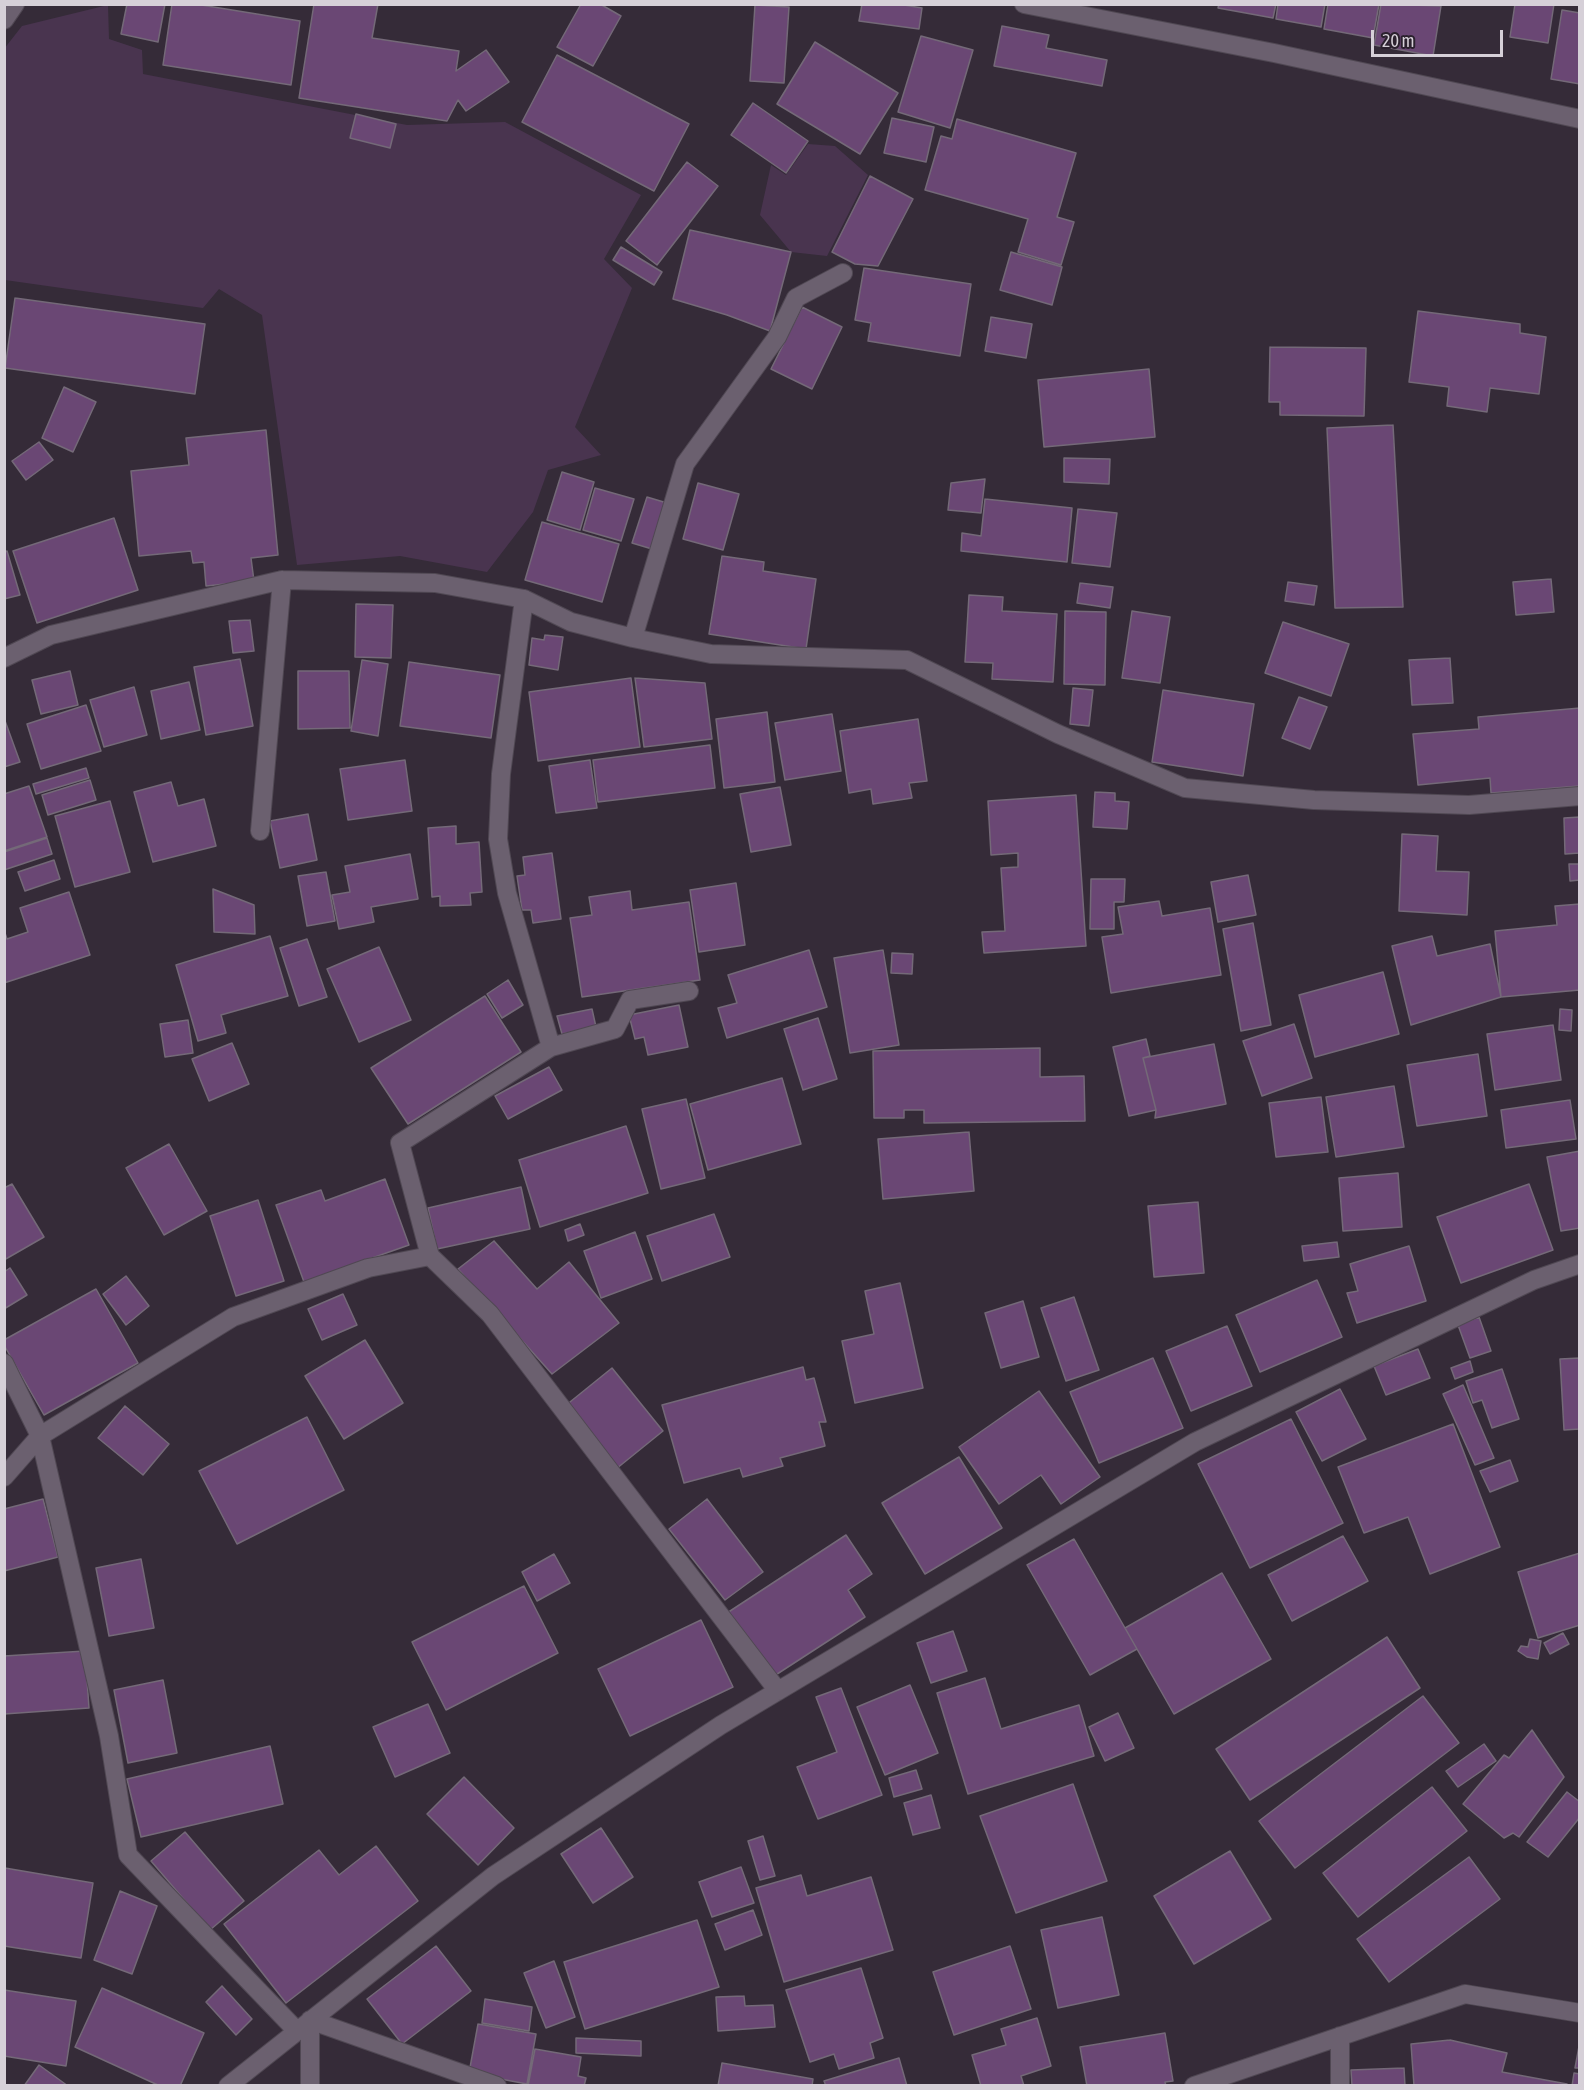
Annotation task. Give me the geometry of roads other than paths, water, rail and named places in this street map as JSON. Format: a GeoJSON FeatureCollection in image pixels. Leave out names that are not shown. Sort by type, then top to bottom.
{"type":"FeatureCollection","features":[{"type":"Feature","properties":{"kind":"street"},"geometry":{"type":"LineString","coordinates":[[4,20],[15,4]]}},
{"type":"Feature","properties":{"kind":"street"},"geometry":{"type":"LineString","coordinates":[[1024,4],[1274,53],[1580,119]]}},
{"type":"Feature","properties":{"kind":"street"},"geometry":{"type":"LineString","coordinates":[[633,638],[685,464],[777,337],[796,298],[843,273]]}},
{"type":"Feature","properties":{"kind":"street"},"geometry":{"type":"LineString","coordinates":[[4,658],[51,635],[282,580],[435,583],[524,599],[571,622],[711,654],[908,660],[1058,734],[1185,788],[1314,800],[1469,805],[1580,796]]}},
{"type":"Feature","properties":{"kind":"street"},"geometry":{"type":"LineString","coordinates":[[260,831],[282,580]]}},
{"type":"Feature","properties":{"kind":"street"},"geometry":{"type":"LineString","coordinates":[[524,599],[501,774],[498,839],[507,893],[551,1047]]}},
{"type":"Feature","properties":{"kind":"street"},"geometry":{"type":"LineString","coordinates":[[689,991],[630,1000],[615,1029],[551,1047],[400,1143],[430,1256],[490,1314],[778,1691]]}},
{"type":"Feature","properties":{"kind":"street"},"geometry":{"type":"LineString","coordinates":[[4,1477],[40,1436],[233,1317],[368,1268],[430,1256]]}},
{"type":"Feature","properties":{"kind":"street"},"geometry":{"type":"LineString","coordinates":[[228,2085],[493,1876],[721,1725],[1195,1442],[1534,1280],[1580,1264]]}},
{"type":"Feature","properties":{"kind":"street"},"geometry":{"type":"LineString","coordinates":[[4,1363],[40,1436],[109,1736],[128,1855],[303,2025],[497,2085]]}},
{"type":"Feature","properties":{"kind":"street"},"geometry":{"type":"LineString","coordinates":[[1194,2085],[1465,1994],[1580,2013]]}},
{"type":"Feature","properties":{"kind":"street"},"geometry":{"type":"LineString","coordinates":[[303,2025],[310,2085]]}},
{"type":"Feature","properties":{"kind":"street"},"geometry":{"type":"LineString","coordinates":[[1340,2036],[1341,2085]]}}]}
